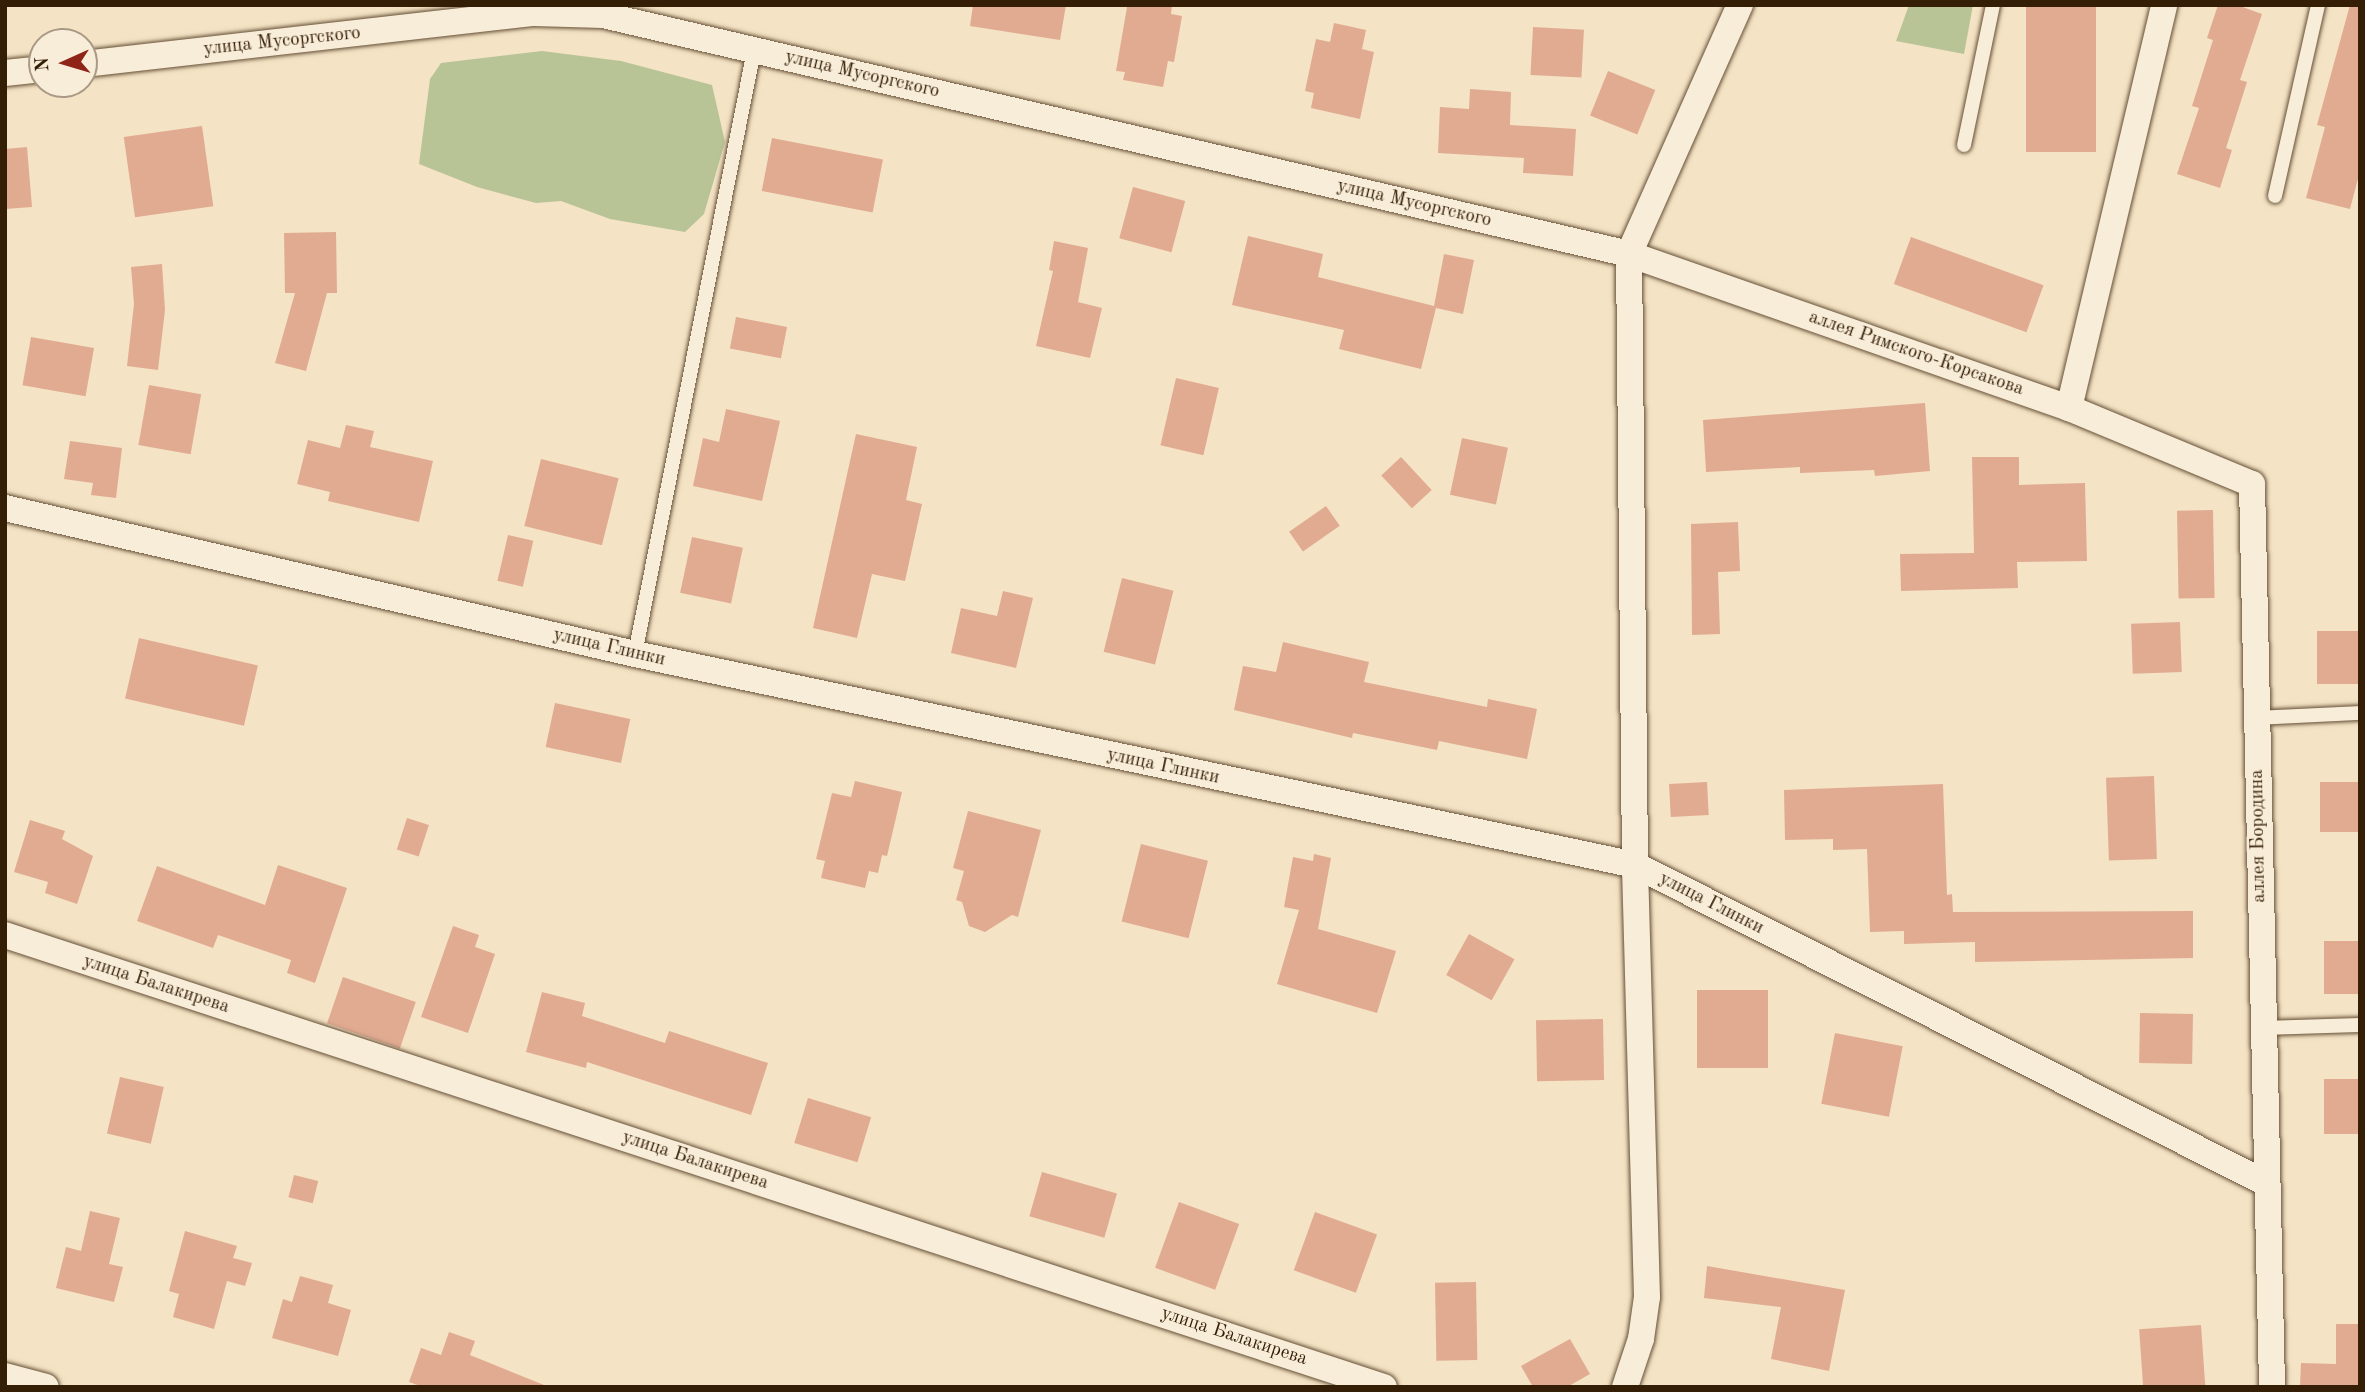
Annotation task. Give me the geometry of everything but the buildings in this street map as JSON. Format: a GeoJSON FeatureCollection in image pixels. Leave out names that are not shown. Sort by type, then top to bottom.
{"type":"FeatureCollection","features":[{"type":"Feature","properties":{"kind":"street"},"geometry":{"type":"LineString","coordinates":[[1625,1387],[1641,1339],[1647,1297],[1635,865],[1629,254],[1740,5]]}},
{"type":"Feature","properties":{"kind":"street"},"geometry":{"type":"LineString","coordinates":[[2069,408],[2165,5]]}},
{"type":"Feature","properties":{"kind":"street","name":"улица Мусоргского"},"geometry":{"type":"LineString","coordinates":[[98,62],[534,13],[603,15],[1629,254]]}},
{"type":"Feature","properties":{"kind":"street"},"geometry":{"type":"LineString","coordinates":[[5,73],[28,71]]}},
{"type":"Feature","properties":{"kind":"street","name":"аллея Римского-Корсакова"},"geometry":{"type":"LineString","coordinates":[[1629,254],[2069,408]]}},
{"type":"Feature","properties":{"kind":"street","name":"аллея Бородина"},"geometry":{"type":"LineString","coordinates":[[2069,408],[2252,484],[2264,1182],[2272,1387]]}},
{"type":"Feature","properties":{"kind":"street","name":"улица Глинки"},"geometry":{"type":"LineString","coordinates":[[5,508],[635,654],[1635,865],[2264,1182]]}},
{"type":"Feature","properties":{"kind":"street","name":"улица Балакирева"},"geometry":{"type":"LineString","coordinates":[[5,935],[1384,1387]]}},
{"type":"Feature","properties":{"kind":"street"},"geometry":{"type":"LineString","coordinates":[[5,1377],[46,1387]]}},
{"type":"Feature","properties":{"kind":"lane"},"geometry":{"type":"LineString","coordinates":[[1964,145],[1993,5]]}},
{"type":"Feature","properties":{"kind":"lane"},"geometry":{"type":"LineString","coordinates":[[2275,196],[2318,5]]}},
{"type":"Feature","properties":{"kind":"lane"},"geometry":{"type":"LineString","coordinates":[[635,654],[754,50]]}},
{"type":"Feature","properties":{"kind":"lane"},"geometry":{"type":"LineString","coordinates":[[2257,718],[2360,713]]}},
{"type":"Feature","properties":{"kind":"lane"},"geometry":{"type":"LineString","coordinates":[[2262,1028],[2360,1025]]}},
{"type":"Feature","properties":{"kind":"green space"},"geometry":{"type":"Polygon","coordinates":[[[1909,5],[1973,5],[1964,54],[1896,41],[1909,5]]]}},
{"type":"Feature","properties":{"kind":"green space"},"geometry":{"type":"Polygon","coordinates":[[[542,51],[621,61],[712,85],[725,142],[704,214],[685,232],[610,219],[561,201],[536,203],[477,187],[419,164],[430,79],[441,63],[542,51]]]}}]}
